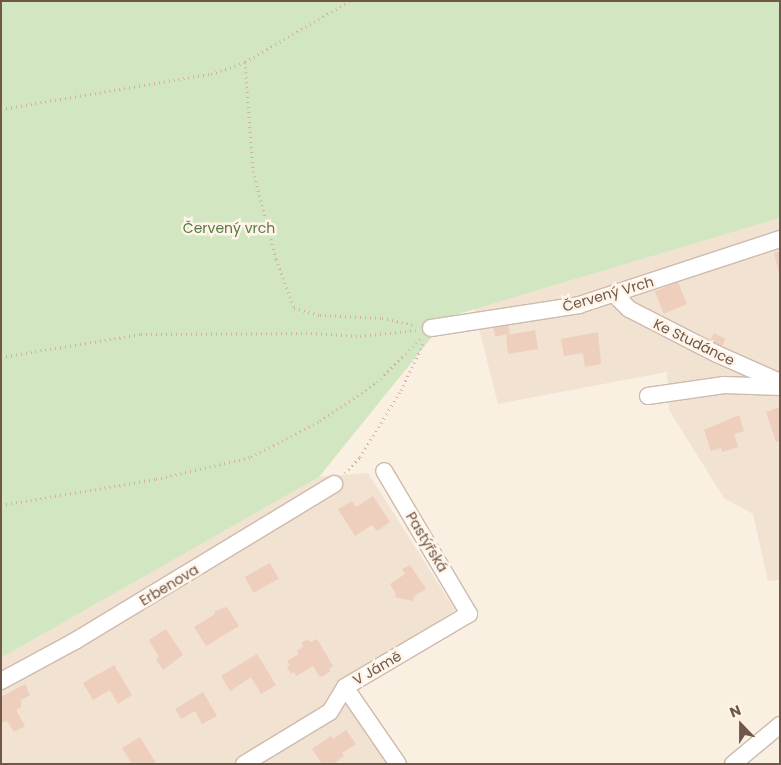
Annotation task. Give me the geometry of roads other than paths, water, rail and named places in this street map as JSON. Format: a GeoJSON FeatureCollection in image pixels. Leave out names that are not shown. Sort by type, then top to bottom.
{"type":"FeatureCollection","features":[{"type":"Feature","properties":{"kind":"street","name":"Červený Vrch"},"geometry":{"type":"LineString","coordinates":[[431,328],[579,305],[780,239]]}},
{"type":"Feature","properties":{"kind":"street","name":"Ke Studánce"},"geometry":{"type":"LineString","coordinates":[[614,294],[629,309],[717,354],[780,382]]}},
{"type":"Feature","properties":{"kind":"street"},"geometry":{"type":"LineString","coordinates":[[648,396],[724,385],[780,386]]}},
{"type":"Feature","properties":{"kind":"street","name":"Pastýřská"},"geometry":{"type":"LineString","coordinates":[[384,471],[469,614]]}},
{"type":"Feature","properties":{"kind":"street","name":"Erbenova"},"geometry":{"type":"LineString","coordinates":[[1,681],[75,642],[334,484]]}},
{"type":"Feature","properties":{"kind":"street","name":"V Jámě"},"geometry":{"type":"LineString","coordinates":[[244,764],[330,712],[345,687],[469,614]]}},
{"type":"Feature","properties":{"kind":"street"},"geometry":{"type":"LineString","coordinates":[[345,687],[398,764]]}},
{"type":"Feature","properties":{"kind":"street"},"geometry":{"type":"LineString","coordinates":[[733,764],[780,726]]}},
{"type":"Feature","properties":{"kind":"park label","name":"Červený vrch"},"geometry":{"type":"Point","coordinates":[229,228]}}]}
